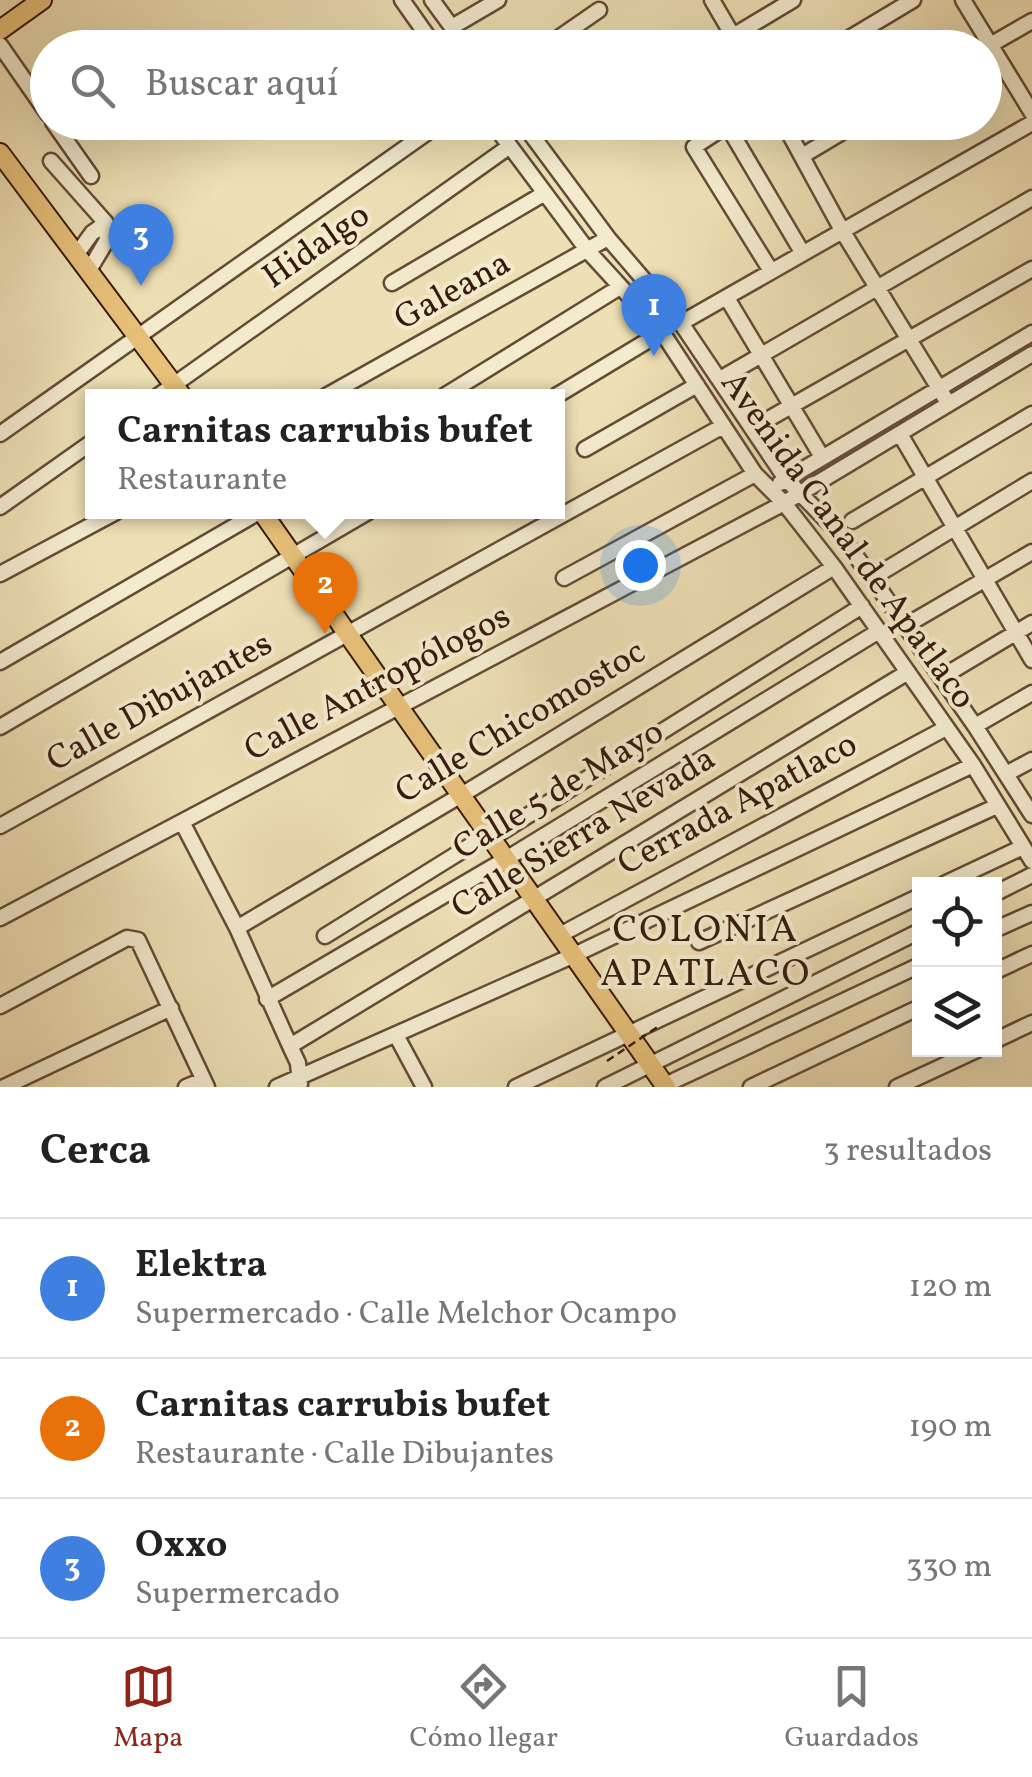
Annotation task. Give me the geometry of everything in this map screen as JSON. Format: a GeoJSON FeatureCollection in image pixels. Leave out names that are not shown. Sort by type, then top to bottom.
{"type":"FeatureCollection","features":[{"type":"Feature","properties":{"kind":"main road"},"geometry":{"type":"LineString","coordinates":[[0,30],[42,0]]}},
{"type":"Feature","properties":{"kind":"main road"},"geometry":{"type":"LineString","coordinates":[[0,153],[177,389]]}},
{"type":"Feature","properties":{"kind":"main road"},"geometry":{"type":"LineString","coordinates":[[265,519],[666,1086]]}},
{"type":"Feature","properties":{"kind":"street"},"geometry":{"type":"LineString","coordinates":[[402,0],[423,30]]}},
{"type":"Feature","properties":{"kind":"street"},"geometry":{"type":"LineString","coordinates":[[432,0],[454,30]]}},
{"type":"Feature","properties":{"kind":"street"},"geometry":{"type":"LineString","coordinates":[[452,27],[498,0]]}},
{"type":"Feature","properties":{"kind":"street"},"geometry":{"type":"LineString","coordinates":[[712,0],[729,30]]}},
{"type":"Feature","properties":{"kind":"street"},"geometry":{"type":"LineString","coordinates":[[752,30],[793,0]]}},
{"type":"Feature","properties":{"kind":"street"},"geometry":{"type":"LineString","coordinates":[[863,30],[913,0]]}},
{"type":"Feature","properties":{"kind":"street"},"geometry":{"type":"LineString","coordinates":[[963,0],[978,30]]}},
{"type":"Feature","properties":{"kind":"street"},"geometry":{"type":"LineString","coordinates":[[571,30],[600,10]]}},
{"type":"Feature","properties":{"kind":"street"},"geometry":{"type":"LineString","coordinates":[[1002,38],[1032,20]]}},
{"type":"Feature","properties":{"kind":"street"},"geometry":{"type":"LineString","coordinates":[[0,45],[30,88]]}},
{"type":"Feature","properties":{"kind":"street"},"geometry":{"type":"LineString","coordinates":[[1002,69],[1032,113]]}},
{"type":"Feature","properties":{"kind":"street"},"geometry":{"type":"LineString","coordinates":[[681,323],[1032,123]]}},
{"type":"Feature","properties":{"kind":"street"},"geometry":{"type":"LineString","coordinates":[[65,140],[90,176]]}},
{"type":"Feature","properties":{"kind":"street"},"geometry":{"type":"LineString","coordinates":[[0,434],[417,140]]}},
{"type":"Feature","properties":{"kind":"street","name":"Avenida Canal de Apatlaco"},"geometry":{"type":"LineString","coordinates":[[506,140],[588,250],[662,332],[755,474],[784,503],[834,567],[973,766],[1032,861]]}},
{"type":"Feature","properties":{"kind":"street","name":"Avenida Canal de Apatlaco"},"geometry":{"type":"LineString","coordinates":[[535,140],[608,238],[681,323],[786,479],[838,532],[872,578],[1032,815]]}},
{"type":"Feature","properties":{"kind":"street"},"geometry":{"type":"LineString","coordinates":[[706,140],[694,148],[771,270]]}},
{"type":"Feature","properties":{"kind":"street"},"geometry":{"type":"LineString","coordinates":[[738,140],[802,252]]}},
{"type":"Feature","properties":{"kind":"street"},"geometry":{"type":"LineString","coordinates":[[793,140],[843,232],[948,403]]}},
{"type":"Feature","properties":{"kind":"street"},"geometry":{"type":"LineString","coordinates":[[802,156],[829,140]]}},
{"type":"Feature","properties":{"kind":"street","name":"Hidalgo"},"geometry":{"type":"LineString","coordinates":[[181,389],[510,146]]}},
{"type":"Feature","properties":{"kind":"street"},"geometry":{"type":"LineString","coordinates":[[51,161],[106,224],[106,240],[88,272]]}},
{"type":"Feature","properties":{"kind":"street"},"geometry":{"type":"LineString","coordinates":[[392,283],[545,193]]}},
{"type":"Feature","properties":{"kind":"street"},"geometry":{"type":"LineString","coordinates":[[720,379],[1032,198]]}},
{"type":"Feature","properties":{"kind":"street"},"geometry":{"type":"LineString","coordinates":[[76,256],[92,233],[106,224]]}},
{"type":"Feature","properties":{"kind":"street","name":"Galeana"},"geometry":{"type":"LineString","coordinates":[[339,389],[608,238]]}},
{"type":"Feature","properties":{"kind":"street"},"geometry":{"type":"LineString","coordinates":[[772,417],[1032,269]]}},
{"type":"Feature","properties":{"kind":"street"},"geometry":{"type":"LineString","coordinates":[[455,389],[620,286]]}},
{"type":"Feature","properties":{"kind":"street"},"geometry":{"type":"LineString","coordinates":[[727,298],[822,456]]}},
{"type":"Feature","properties":{"kind":"street"},"geometry":{"type":"LineString","coordinates":[[565,391],[662,332]]}},
{"type":"Feature","properties":{"kind":"street"},"geometry":{"type":"LineString","coordinates":[[771,490],[1025,337],[1031,357]]}},
{"type":"Feature","properties":{"kind":"street","name":"Calle Antropólogos"},"geometry":{"type":"LineString","coordinates":[[0,918],[784,503],[1031,357]]}},
{"type":"Feature","properties":{"kind":"street"},"geometry":{"type":"LineString","coordinates":[[585,449],[696,385]]}},
{"type":"Feature","properties":{"kind":"street"},"geometry":{"type":"LineString","coordinates":[[852,521],[1032,414]]}},
{"type":"Feature","properties":{"kind":"street","name":"Calle Dibujantes"},"geometry":{"type":"LineString","coordinates":[[565,513],[723,426]]}},
{"type":"Feature","properties":{"kind":"street"},"geometry":{"type":"LineString","coordinates":[[900,434],[1032,660]]}},
{"type":"Feature","properties":{"kind":"street"},"geometry":{"type":"LineString","coordinates":[[0,507],[85,447]]}},
{"type":"Feature","properties":{"kind":"street"},"geometry":{"type":"LineString","coordinates":[[564,578],[755,474]]}},
{"type":"Feature","properties":{"kind":"street"},"geometry":{"type":"LineString","coordinates":[[872,578],[1032,480]]}},
{"type":"Feature","properties":{"kind":"street"},"geometry":{"type":"LineString","coordinates":[[0,574],[103,519]]}},
{"type":"Feature","properties":{"kind":"street"},"geometry":{"type":"LineString","coordinates":[[0,662],[248,519]]}},
{"type":"Feature","properties":{"kind":"street"},"geometry":{"type":"LineString","coordinates":[[0,726],[356,519]]}},
{"type":"Feature","properties":{"kind":"street","name":"Calle Dibujantes"},"geometry":{"type":"LineString","coordinates":[[0,826],[555,519]]}},
{"type":"Feature","properties":{"kind":"street"},"geometry":{"type":"LineString","coordinates":[[906,626],[1032,552]]}},
{"type":"Feature","properties":{"kind":"street","name":"Calle Chicomostoc"},"geometry":{"type":"LineString","coordinates":[[237,928],[834,567]]}},
{"type":"Feature","properties":{"kind":"street"},"geometry":{"type":"LineString","coordinates":[[325,936],[862,606]]}},
{"type":"Feature","properties":{"kind":"street"},"geometry":{"type":"LineString","coordinates":[[942,677],[1032,623]]}},
{"type":"Feature","properties":{"kind":"street","name":"Calle 5 de Mayo"},"geometry":{"type":"LineString","coordinates":[[267,998],[506,860],[879,631]]}},
{"type":"Feature","properties":{"kind":"street","name":"Calle Sierra Nevada"},"geometry":{"type":"LineString","coordinates":[[290,1046],[908,672]]}},
{"type":"Feature","properties":{"kind":"street"},"geometry":{"type":"LineString","coordinates":[[975,726],[1032,693]]}},
{"type":"Feature","properties":{"kind":"street","name":"Cerrada Apatlaco"},"geometry":{"type":"LineString","coordinates":[[558,936],[946,728]]}},
{"type":"Feature","properties":{"kind":"street"},"geometry":{"type":"LineString","coordinates":[[1006,774],[1032,760]]}},
{"type":"Feature","properties":{"kind":"street"},"geometry":{"type":"LineString","coordinates":[[278,1087],[300,1082],[973,766]]}},
{"type":"Feature","properties":{"kind":"street"},"geometry":{"type":"LineString","coordinates":[[699,942],[997,806]]}},
{"type":"Feature","properties":{"kind":"street"},"geometry":{"type":"LineString","coordinates":[[182,822],[237,928],[290,1046],[300,1082]]}},
{"type":"Feature","properties":{"kind":"street"},"geometry":{"type":"LineString","coordinates":[[959,877],[1023,847]]}},
{"type":"Feature","properties":{"kind":"street"},"geometry":{"type":"LineString","coordinates":[[1002,890],[1032,875]]}},
{"type":"Feature","properties":{"kind":"street"},"geometry":{"type":"LineString","coordinates":[[516,1087],[912,900]]}},
{"type":"Feature","properties":{"kind":"street"},"geometry":{"type":"LineString","coordinates":[[1002,926],[1032,913]]}},
{"type":"Feature","properties":{"kind":"street"},"geometry":{"type":"LineString","coordinates":[[605,1087],[912,934]]}},
{"type":"Feature","properties":{"kind":"street"},"geometry":{"type":"LineString","coordinates":[[0,1006],[127,938],[141,943],[205,1083],[186,1087]]}},
{"type":"Feature","properties":{"kind":"street"},"geometry":{"type":"LineString","coordinates":[[1002,968],[1032,954]]}},
{"type":"Feature","properties":{"kind":"street"},"geometry":{"type":"LineString","coordinates":[[666,1086],[916,967]]}},
{"type":"Feature","properties":{"kind":"street"},"geometry":{"type":"LineString","coordinates":[[4,1087],[171,1008]]}},
{"type":"Feature","properties":{"kind":"street"},"geometry":{"type":"LineString","coordinates":[[751,1087],[912,1011]]}},
{"type":"Feature","properties":{"kind":"street"},"geometry":{"type":"LineString","coordinates":[[1002,1037],[1032,1023]]}},
{"type":"Feature","properties":{"kind":"street"},"geometry":{"type":"LineString","coordinates":[[396,1035],[424,1087]]}},
{"type":"Feature","properties":{"kind":"street"},"geometry":{"type":"LineString","coordinates":[[897,1087],[961,1057]]}},
{"type":"Feature","properties":{"kind":"path"},"geometry":{"type":"LineString","coordinates":[[607,1061],[660,1026]]}},
{"type":"Feature","properties":{"kind":"place","name":"Oxxo"},"geometry":{"type":"Point","coordinates":[141,286]}},
{"type":"Feature","properties":{"kind":"place","name":"Elektra"},"geometry":{"type":"Point","coordinates":[654,356]}},
{"type":"Feature","properties":{"kind":"place","name":"Carnitas carrubis bufet"},"geometry":{"type":"Point","coordinates":[325,634]}},
{"type":"Feature","properties":{"kind":"district","name":"COLONIA APATLACO"},"geometry":{"type":"Point","coordinates":[706,953]}}]}
